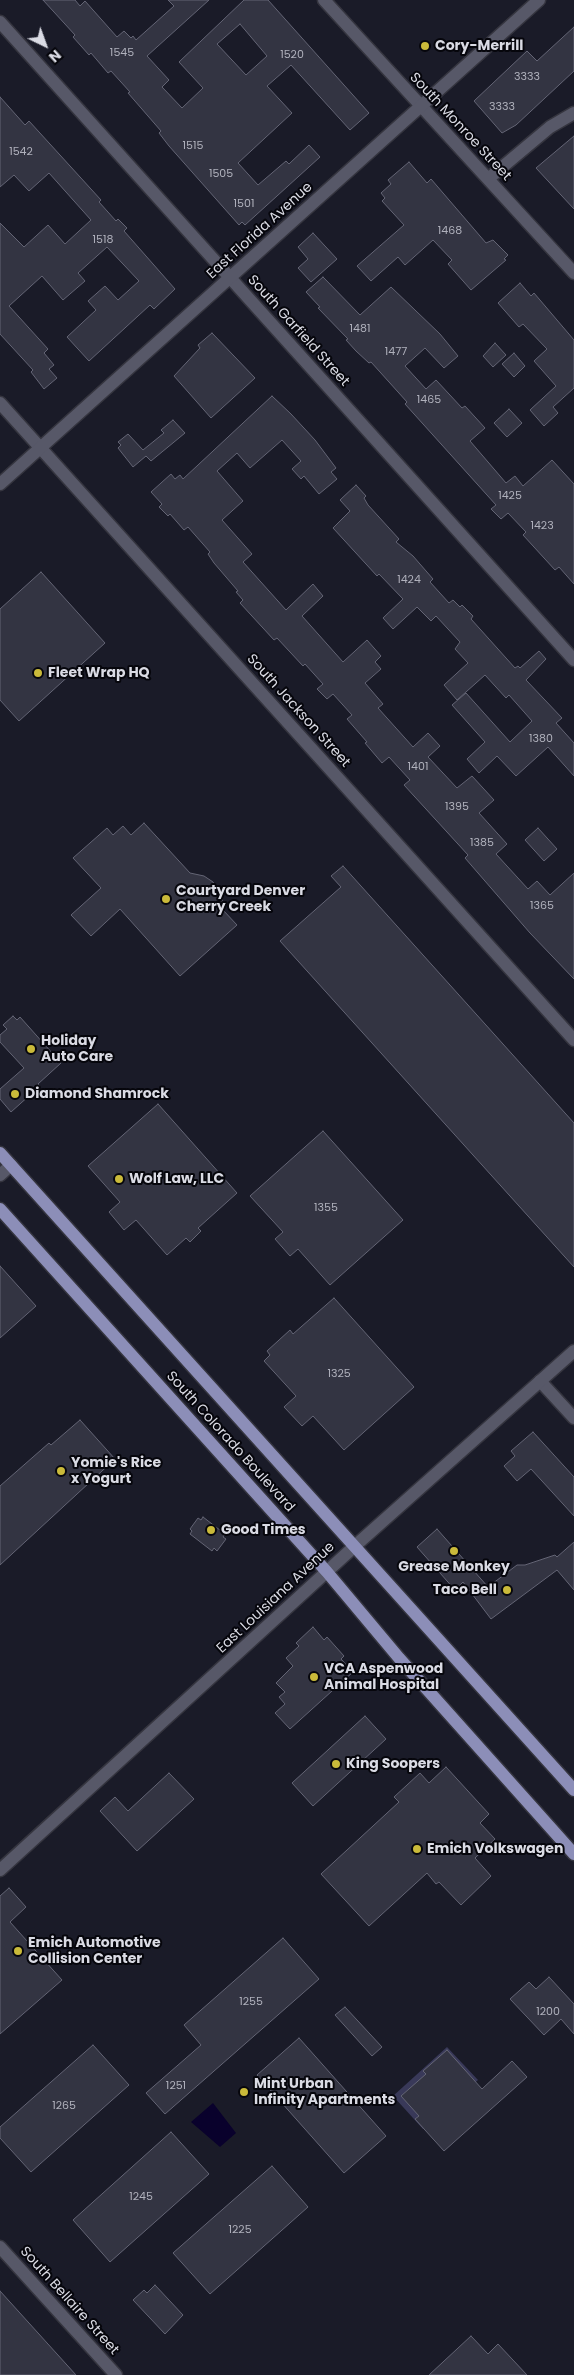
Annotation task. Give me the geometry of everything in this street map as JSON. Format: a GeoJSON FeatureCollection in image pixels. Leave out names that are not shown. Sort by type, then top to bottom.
{"type":"FeatureCollection","features":[{"type":"Feature","properties":{"kind":"main road","name":"South Colorado Boulevard"},"geometry":{"type":"LineString","coordinates":[[0,1153],[356,1545],[574,1790]]}},
{"type":"Feature","properties":{"kind":"main road","name":"South Colorado Boulevard"},"geometry":{"type":"LineString","coordinates":[[0,1209],[327,1572],[399,1658],[574,1854]]}},
{"type":"Feature","properties":{"kind":"street","name":"South Monroe Street"},"geometry":{"type":"LineString","coordinates":[[324,0],[574,273]]}},
{"type":"Feature","properties":{"kind":"street","name":"East Florida Avenue"},"geometry":{"type":"LineString","coordinates":[[0,484],[539,0]]}},
{"type":"Feature","properties":{"kind":"street","name":"South Garfield Street"},"geometry":{"type":"LineString","coordinates":[[0,22],[574,660]]}},
{"type":"Feature","properties":{"kind":"street"},"geometry":{"type":"LineString","coordinates":[[488,180],[550,127],[574,113]]}},
{"type":"Feature","properties":{"kind":"street","name":"South Jackson Street"},"geometry":{"type":"LineString","coordinates":[[0,403],[574,1040]]}},
{"type":"Feature","properties":{"kind":"street"},"geometry":{"type":"LineString","coordinates":[[0,1175],[11,1165]]}},
{"type":"Feature","properties":{"kind":"street","name":"East Louisiana Avenue"},"geometry":{"type":"LineString","coordinates":[[0,1870],[356,1545],[574,1351]]}},
{"type":"Feature","properties":{"kind":"street"},"geometry":{"type":"LineString","coordinates":[[540,1381],[574,1418]]}},
{"type":"Feature","properties":{"kind":"street","name":"South Bellaire Street"},"geometry":{"type":"LineString","coordinates":[[0,2247],[116,2375]]}},
{"type":"Feature","properties":{"kind":"shaded area"},"geometry":{"type":"Polygon","coordinates":[[[447,2047],[478,2080],[423,2129],[393,2096],[447,2047]]]}},
{"type":"Feature","properties":{"kind":"shaded area"},"geometry":{"type":"Polygon","coordinates":[[[213,2103],[236,2133],[220,2147],[191,2122],[213,2103]]]}},
{"type":"Feature","properties":{"kind":"building"},"geometry":{"type":"Polygon","coordinates":[[[43,0],[75,0],[80,6],[85,1],[117,37],[124,31],[136,40],[174,6],[168,0],[209,0],[147,56],[169,80],[162,87],[182,108],[203,88],[179,62],[244,0],[268,0],[369,113],[350,130],[291,65],[267,86],[292,113],[238,163],[258,185],[286,161],[289,164],[309,145],[320,157],[245,225],[242,222],[239,225],[169,146],[159,133],[161,131],[128,93],[130,92],[111,71],[108,73],[91,53],[89,55],[73,37],[75,35],[43,0]],[[240,24],[217,44],[246,75],[267,56],[240,24]]]}},
{"type":"Feature","properties":{"kind":"building"},"geometry":{"type":"Polygon","coordinates":[[[574,27],[574,71],[516,125],[502,133],[474,101],[527,51],[537,61],[574,27]]]}},
{"type":"Feature","properties":{"kind":"building"},"geometry":{"type":"Polygon","coordinates":[[[0,97],[25,125],[29,121],[101,200],[99,202],[116,221],[118,219],[127,228],[124,231],[175,289],[154,309],[150,305],[89,361],[67,337],[96,310],[88,301],[105,286],[118,300],[139,281],[107,247],[78,273],[85,281],[63,300],[42,276],[9,306],[48,349],[44,353],[54,365],[49,369],[57,378],[44,389],[31,372],[33,370],[0,334],[0,223],[24,247],[48,225],[65,244],[91,220],[49,173],[29,191],[14,175],[0,187],[0,97]]]}},
{"type":"Feature","properties":{"kind":"building"},"geometry":{"type":"Polygon","coordinates":[[[574,136],[574,209],[536,168],[574,136]]]}},
{"type":"Feature","properties":{"kind":"building"},"geometry":{"type":"Polygon","coordinates":[[[409,162],[427,183],[431,179],[486,243],[493,240],[508,255],[504,259],[506,260],[471,290],[448,264],[452,260],[433,240],[405,265],[398,257],[371,281],[357,266],[404,225],[382,201],[385,198],[381,193],[391,184],[388,180],[409,162]]]}},
{"type":"Feature","properties":{"kind":"building"},"geometry":{"type":"Polygon","coordinates":[[[313,233],[337,259],[311,282],[298,268],[308,259],[298,247],[313,233]]]}},
{"type":"Feature","properties":{"kind":"building"},"geometry":{"type":"Polygon","coordinates":[[[323,277],[360,315],[391,287],[440,334],[458,356],[444,368],[425,348],[405,366],[426,389],[436,380],[462,408],[465,406],[485,428],[470,441],[506,483],[515,476],[523,486],[552,460],[574,484],[574,584],[559,567],[555,570],[523,535],[526,532],[508,513],[501,519],[491,509],[496,505],[405,404],[407,402],[371,362],[369,363],[356,351],[346,340],[348,339],[318,308],[320,307],[306,292],[323,277]]]}},
{"type":"Feature","properties":{"kind":"building"},"geometry":{"type":"Polygon","coordinates":[[[520,283],[531,296],[534,293],[574,340],[574,388],[553,407],[558,413],[544,426],[530,410],[556,386],[534,361],[547,349],[523,324],[519,327],[498,303],[520,283]]]}},
{"type":"Feature","properties":{"kind":"building"},"geometry":{"type":"Polygon","coordinates":[[[212,333],[255,378],[211,418],[174,376],[200,348],[198,345],[212,333]]]}},
{"type":"Feature","properties":{"kind":"building"},"geometry":{"type":"Polygon","coordinates":[[[495,343],[506,355],[493,367],[483,356],[495,343]]]}},
{"type":"Feature","properties":{"kind":"building"},"geometry":{"type":"Polygon","coordinates":[[[514,353],[525,366],[514,377],[502,364],[514,353]]]}},
{"type":"Feature","properties":{"kind":"building"},"geometry":{"type":"Polygon","coordinates":[[[272,396],[315,440],[336,468],[331,472],[337,479],[319,494],[304,476],[301,479],[292,469],[301,461],[282,440],[250,468],[237,453],[217,471],[243,501],[222,520],[252,554],[243,562],[286,610],[313,584],[323,596],[302,616],[343,662],[367,640],[381,656],[375,662],[381,669],[365,683],[383,704],[378,708],[413,747],[428,733],[440,746],[428,757],[457,788],[472,776],[494,800],[479,813],[507,844],[496,854],[528,889],[537,881],[550,895],[574,873],[574,979],[530,933],[465,858],[468,855],[404,785],[410,780],[389,757],[382,763],[347,719],[352,715],[333,694],[327,699],[317,689],[323,684],[277,638],[274,640],[240,603],[243,600],[236,592],[238,591],[214,563],[208,554],[210,552],[188,527],[184,530],[170,514],[168,516],[159,507],[162,504],[151,492],[171,474],[175,479],[180,475],[183,479],[272,396]]]}},
{"type":"Feature","properties":{"kind":"building"},"geometry":{"type":"Polygon","coordinates":[[[509,409],[522,423],[507,437],[494,423],[509,409]]]}},
{"type":"Feature","properties":{"kind":"building"},"geometry":{"type":"Polygon","coordinates":[[[173,420],[185,433],[151,461],[146,456],[133,467],[118,448],[121,445],[118,442],[128,434],[143,450],[164,433],[161,430],[173,420]]]}},
{"type":"Feature","properties":{"kind":"building"},"geometry":{"type":"Polygon","coordinates":[[[356,485],[366,496],[364,498],[368,505],[399,539],[396,542],[413,556],[433,579],[430,582],[449,603],[453,600],[460,607],[462,605],[473,616],[471,619],[515,668],[518,666],[520,668],[539,651],[546,659],[526,680],[562,718],[556,723],[574,743],[574,776],[548,747],[516,776],[497,756],[479,773],[467,759],[485,742],[452,705],[466,693],[510,742],[532,721],[509,695],[506,698],[485,675],[457,700],[444,685],[468,663],[455,649],[460,642],[436,616],[431,621],[417,607],[393,629],[383,618],[403,599],[379,574],[377,576],[333,528],[350,511],[340,500],[356,485]]]}},
{"type":"Feature","properties":{"kind":"building"},"geometry":{"type":"Polygon","coordinates":[[[41,572],[105,643],[19,721],[0,700],[0,609],[41,572]]]}},
{"type":"Feature","properties":{"kind":"building","name":"Courtyard Denver Cherry Creek"},"geometry":{"type":"Polygon","coordinates":[[[144,823],[190,873],[204,876],[213,882],[222,897],[223,910],[237,925],[180,976],[120,909],[91,936],[71,915],[101,888],[73,858],[107,828],[113,835],[123,826],[131,835],[144,823]]]}},
{"type":"Feature","properties":{"kind":"building"},"geometry":{"type":"Polygon","coordinates":[[[538,828],[557,849],[544,861],[525,840],[538,828]]]}},
{"type":"Feature","properties":{"kind":"building"},"geometry":{"type":"Polygon","coordinates":[[[343,866],[574,1123],[574,1267],[280,941],[341,887],[331,876],[343,866]]]}},
{"type":"Feature","properties":{"kind":"building","name":"Holiday Auto Care"},"geometry":{"type":"Polygon","coordinates":[[[13,1016],[17,1020],[20,1017],[61,1063],[38,1084],[40,1086],[11,1112],[0,1099],[0,1089],[24,1068],[0,1042],[0,1035],[7,1029],[3,1025],[13,1016]]]}},
{"type":"Feature","properties":{"kind":"building"},"geometry":{"type":"Polygon","coordinates":[[[158,1104],[237,1193],[198,1228],[201,1231],[190,1242],[186,1238],[167,1255],[136,1220],[124,1230],[109,1212],[120,1202],[88,1166],[158,1104]]]}},
{"type":"Feature","properties":{"kind":"building"},"geometry":{"type":"Polygon","coordinates":[[[323,1131],[403,1220],[330,1285],[298,1249],[290,1256],[275,1239],[283,1232],[250,1196],[323,1131]]]}},
{"type":"Feature","properties":{"kind":"building"},"geometry":{"type":"Polygon","coordinates":[[[0,1266],[36,1306],[0,1338],[0,1266]]]}},
{"type":"Feature","properties":{"kind":"building"},"geometry":{"type":"Polygon","coordinates":[[[334,1298],[414,1387],[344,1450],[313,1416],[302,1426],[284,1407],[296,1396],[264,1361],[270,1355],[267,1351],[290,1330],[293,1334],[334,1298]]]}},
{"type":"Feature","properties":{"kind":"building"},"geometry":{"type":"Polygon","coordinates":[[[80,1420],[115,1459],[0,1565],[0,1486],[49,1443],[51,1445],[80,1420]]]}},
{"type":"Feature","properties":{"kind":"building"},"geometry":{"type":"Polygon","coordinates":[[[533,1432],[574,1477],[574,1516],[531,1469],[517,1481],[504,1466],[515,1456],[511,1451],[533,1432]]]}},
{"type":"Feature","properties":{"kind":"building"},"geometry":{"type":"Polygon","coordinates":[[[203,1517],[225,1534],[223,1537],[226,1539],[217,1551],[214,1548],[212,1551],[190,1534],[192,1531],[190,1529],[198,1518],[201,1520],[203,1517]]]}},
{"type":"Feature","properties":{"kind":"building"},"geometry":{"type":"Polygon","coordinates":[[[437,1529],[488,1587],[517,1565],[525,1565],[555,1555],[557,1557],[574,1542],[574,1590],[557,1570],[491,1619],[463,1582],[455,1590],[417,1547],[437,1529]]]}},
{"type":"Feature","properties":{"kind":"building","name":"VCA Aspenwood Animal Hospital"},"geometry":{"type":"Polygon","coordinates":[[[313,1627],[324,1640],[327,1637],[344,1656],[341,1659],[353,1672],[290,1729],[275,1713],[285,1704],[279,1697],[285,1692],[276,1683],[293,1666],[286,1658],[299,1646],[296,1643],[313,1627]]]}},
{"type":"Feature","properties":{"kind":"building","name":"King Soopers"},"geometry":{"type":"Polygon","coordinates":[[[365,1716],[386,1739],[313,1806],[292,1783],[365,1716]]]}},
{"type":"Feature","properties":{"kind":"building","name":"Emich Volkswagen"},"geometry":{"type":"Polygon","coordinates":[[[446,1767],[489,1814],[480,1823],[495,1839],[475,1858],[491,1876],[461,1905],[439,1882],[436,1884],[427,1873],[369,1926],[321,1874],[399,1802],[394,1797],[420,1773],[429,1783],[446,1767]]]}},
{"type":"Feature","properties":{"kind":"building"},"geometry":{"type":"Polygon","coordinates":[[[169,1773],[194,1799],[137,1851],[100,1811],[115,1797],[128,1811],[169,1773]]]}},
{"type":"Feature","properties":{"kind":"building","name":"Emich Automotive Collision Center"},"geometry":{"type":"Polygon","coordinates":[[[9,1888],[26,1907],[10,1922],[62,1980],[0,2034],[0,1896],[9,1888]]]}},
{"type":"Feature","properties":{"kind":"building"},"geometry":{"type":"Polygon","coordinates":[[[283,1938],[319,1979],[165,2114],[146,2093],[201,2045],[184,2025],[283,1938]]]}},
{"type":"Feature","properties":{"kind":"building"},"geometry":{"type":"Polygon","coordinates":[[[549,1977],[574,2004],[574,2034],[561,2019],[544,2035],[510,1999],[529,1982],[536,1989],[549,1977]]]}},
{"type":"Feature","properties":{"kind":"building"},"geometry":{"type":"Polygon","coordinates":[[[345,2007],[382,2047],[372,2056],[335,2015],[345,2007]]]}},
{"type":"Feature","properties":{"kind":"building"},"geometry":{"type":"Polygon","coordinates":[[[299,2038],[386,2136],[344,2173],[257,2075],[299,2038]]]}},
{"type":"Feature","properties":{"kind":"building"},"geometry":{"type":"Polygon","coordinates":[[[93,2045],[129,2085],[31,2172],[0,2138],[0,2127],[93,2045]]]}},
{"type":"Feature","properties":{"kind":"building"},"geometry":{"type":"Polygon","coordinates":[[[447,2050],[482,2089],[512,2061],[527,2077],[444,2151],[415,2119],[419,2116],[401,2096],[426,2074],[423,2071],[447,2050]]]}},
{"type":"Feature","properties":{"kind":"building"},"geometry":{"type":"Polygon","coordinates":[[[171,2132],[209,2174],[110,2262],[73,2220],[171,2132]]]}},
{"type":"Feature","properties":{"kind":"building"},"geometry":{"type":"Polygon","coordinates":[[[272,2166],[308,2207],[210,2294],[173,2253],[272,2166]]]}},
{"type":"Feature","properties":{"kind":"building"},"geometry":{"type":"Polygon","coordinates":[[[155,2285],[183,2315],[165,2334],[133,2300],[144,2290],[147,2293],[155,2285]]]}},
{"type":"Feature","properties":{"kind":"building"},"geometry":{"type":"Polygon","coordinates":[[[0,2291],[76,2375],[0,2375],[0,2291]]]}},
{"type":"Feature","properties":{"kind":"building"},"geometry":{"type":"Polygon","coordinates":[[[471,2336],[488,2354],[498,2344],[527,2375],[429,2375],[471,2336]]]}},
{"type":"Feature","properties":{"kind":"place","name":"Cory-Merrill"},"geometry":{"type":"Point","coordinates":[425,46]}},
{"type":"Feature","properties":{"kind":"place","name":"Fleet Wrap HQ"},"geometry":{"type":"Point","coordinates":[38,673]}},
{"type":"Feature","properties":{"kind":"place","name":"Courtyard Denver Cherry Creek"},"geometry":{"type":"Point","coordinates":[166,899]}},
{"type":"Feature","properties":{"kind":"place","name":"Holiday Auto Care"},"geometry":{"type":"Point","coordinates":[31,1049]}},
{"type":"Feature","properties":{"kind":"place","name":"Diamond Shamrock"},"geometry":{"type":"Point","coordinates":[15,1094]}},
{"type":"Feature","properties":{"kind":"place","name":"Wolf Law, LLC"},"geometry":{"type":"Point","coordinates":[119,1179]}},
{"type":"Feature","properties":{"kind":"place","name":"Yomie's Rice x Yogurt"},"geometry":{"type":"Point","coordinates":[61,1471]}},
{"type":"Feature","properties":{"kind":"place","name":"Good Times"},"geometry":{"type":"Point","coordinates":[211,1530]}},
{"type":"Feature","properties":{"kind":"place","name":"Grease Monkey"},"geometry":{"type":"Point","coordinates":[454,1551]}},
{"type":"Feature","properties":{"kind":"place","name":"Taco Bell"},"geometry":{"type":"Point","coordinates":[507,1590]}},
{"type":"Feature","properties":{"kind":"place","name":"VCA Aspenwood Animal Hospital"},"geometry":{"type":"Point","coordinates":[314,1677]}},
{"type":"Feature","properties":{"kind":"place","name":"King Soopers"},"geometry":{"type":"Point","coordinates":[336,1764]}},
{"type":"Feature","properties":{"kind":"place","name":"Emich Volkswagen"},"geometry":{"type":"Point","coordinates":[417,1849]}},
{"type":"Feature","properties":{"kind":"place","name":"Emich Automotive Collision Center"},"geometry":{"type":"Point","coordinates":[18,1951]}},
{"type":"Feature","properties":{"kind":"place","name":"Mint Urban Infinity Apartments"},"geometry":{"type":"Point","coordinates":[244,2092]}}]}
